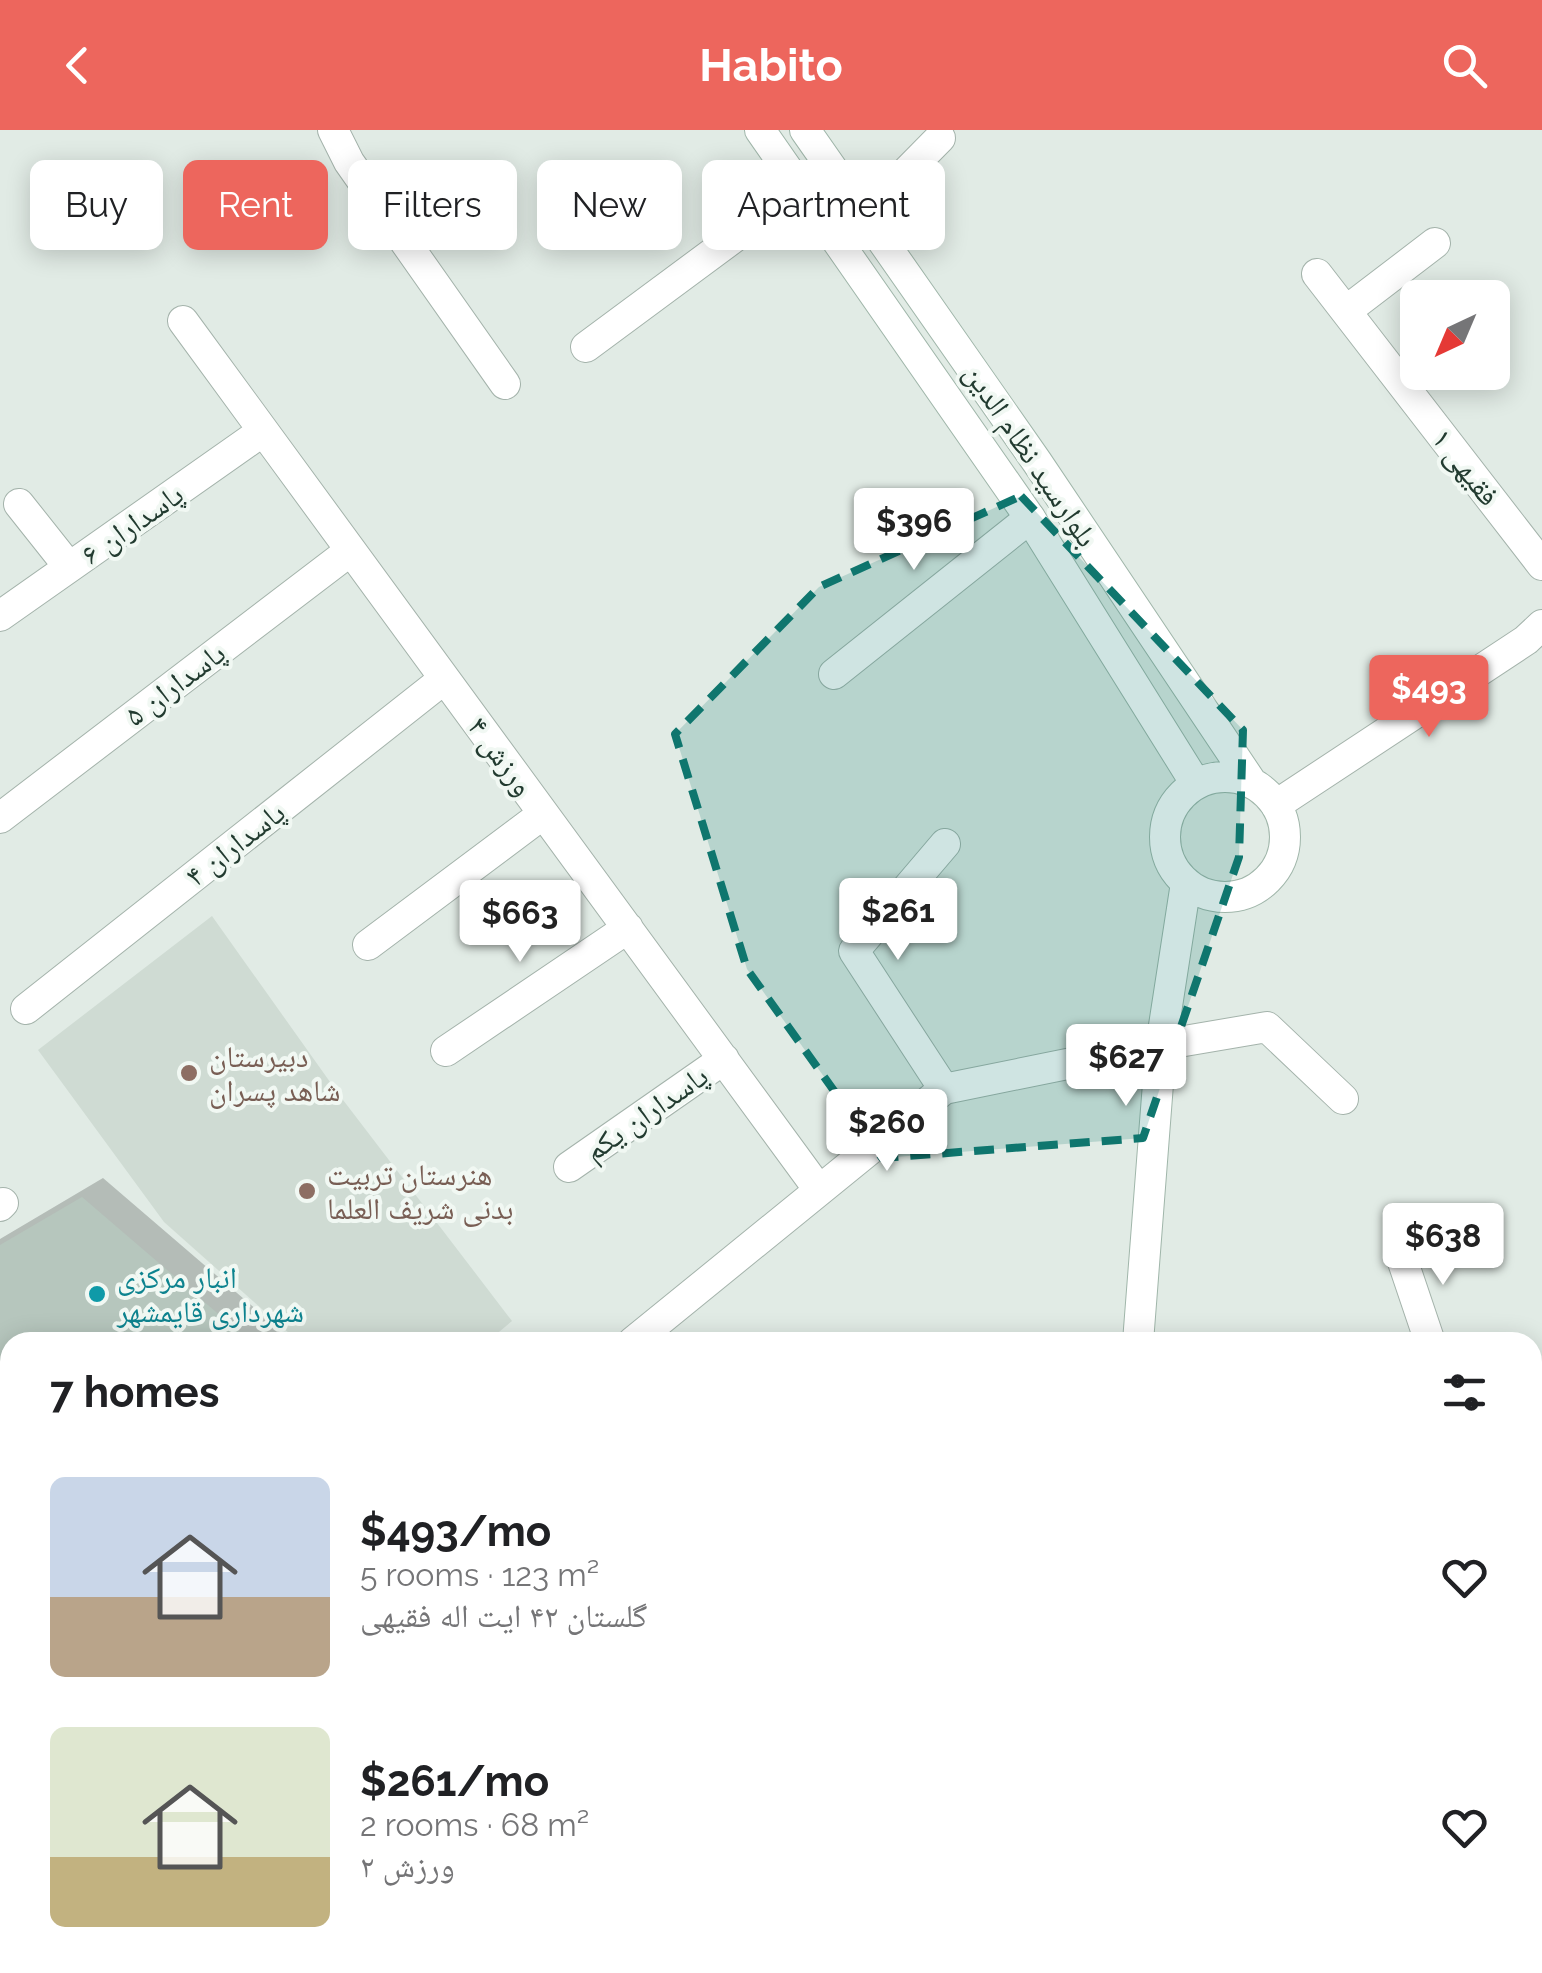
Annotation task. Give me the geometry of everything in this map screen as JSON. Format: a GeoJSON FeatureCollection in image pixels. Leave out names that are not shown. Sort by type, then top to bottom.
{"type":"FeatureCollection","features":[{"type":"Feature","properties":{"kind":"street"},"geometry":{"type":"LineString","coordinates":[[333,130],[350,162],[505,384]]}},
{"type":"Feature","properties":{"kind":"street","name":"بلوارسید نظام الدین"},"geometry":{"type":"LineString","coordinates":[[760,130],[782,160]]}},
{"type":"Feature","properties":{"kind":"street","name":"بلوارسید نظام الدین"},"geometry":{"type":"LineString","coordinates":[[805,130],[826,160]]}},
{"type":"Feature","properties":{"kind":"street"},"geometry":{"type":"LineString","coordinates":[[918,160],[940,138]]}},
{"type":"Feature","properties":{"kind":"street"},"geometry":{"type":"LineString","coordinates":[[1346,311],[1435,242]]}},
{"type":"Feature","properties":{"kind":"street"},"geometry":{"type":"LineString","coordinates":[[586,346],[716,250]]}},
{"type":"Feature","properties":{"kind":"street","name":"بلوارسید نظام الدین"},"geometry":{"type":"LineString","coordinates":[[846,250],[1030,518],[1196,784]]}},
{"type":"Feature","properties":{"kind":"street","name":"بلوارسید نظام الدین"},"geometry":{"type":"LineString","coordinates":[[890,250],[1252,783]]}},
{"type":"Feature","properties":{"kind":"street","name":"فقیهی ۱"},"geometry":{"type":"LineString","coordinates":[[1317,274],[1542,564]]}},
{"type":"Feature","properties":{"kind":"street","name":"ورزش ۴"},"geometry":{"type":"LineString","coordinates":[[183,321],[819,1190]]}},
{"type":"Feature","properties":{"kind":"street","name":"پاسداران ۶"},"geometry":{"type":"LineString","coordinates":[[0,616],[263,431]]}},
{"type":"Feature","properties":{"kind":"street"},"geometry":{"type":"LineString","coordinates":[[20,504],[69,568]]}},
{"type":"Feature","properties":{"kind":"street"},"geometry":{"type":"LineString","coordinates":[[834,674],[1030,518]]}},
{"type":"Feature","properties":{"kind":"street","name":"پاسداران ۵"},"geometry":{"type":"LineString","coordinates":[[0,818],[350,551]]}},
{"type":"Feature","properties":{"kind":"street"},"geometry":{"type":"LineString","coordinates":[[1276,805],[1537,643]]}},
{"type":"Feature","properties":{"kind":"street","name":"پاسداران ۴"},"geometry":{"type":"LineString","coordinates":[[26,1008],[444,679]]}},
{"type":"Feature","properties":{"kind":"street"},"geometry":{"type":"LineString","coordinates":[[1233,777],[1252,783],[1262,788],[1276,805],[1284,822],[1286,841],[1272,876],[1240,896],[1221,898],[1202,893],[1186,883],[1166,850],[1170,812],[1180,796],[1196,784],[1233,777]]}},
{"type":"Feature","properties":{"kind":"street"},"geometry":{"type":"LineString","coordinates":[[368,945],[544,814]]}},
{"type":"Feature","properties":{"kind":"street"},"geometry":{"type":"LineString","coordinates":[[944,1088],[854,951],[945,844]]}},
{"type":"Feature","properties":{"kind":"street"},"geometry":{"type":"LineString","coordinates":[[1139,1332],[1160,1045],[1186,883]]}},
{"type":"Feature","properties":{"kind":"street"},"geometry":{"type":"LineString","coordinates":[[446,1051],[628,928]]}},
{"type":"Feature","properties":{"kind":"street"},"geometry":{"type":"LineString","coordinates":[[644,1332],[944,1088],[1267,1027],[1342,1099]]}},
{"type":"Feature","properties":{"kind":"street","name":"پاسداران یکم"},"geometry":{"type":"LineString","coordinates":[[569,1166],[724,1060]]}},
{"type":"Feature","properties":{"kind":"street"},"geometry":{"type":"LineString","coordinates":[[1400,1253],[1427,1332]]}},
{"type":"Feature","properties":{"kind":"highlighted area"},"geometry":{"type":"Polygon","coordinates":[[[1021,496],[1243,730],[1239,857],[1143,1138],[882,1158],[747,969],[675,734],[819,587],[1021,496]]]}},
{"type":"Feature","properties":{"kind":"shaded area"},"geometry":{"type":"Polygon","coordinates":[[[212,916],[340,1096],[512,1321],[499,1332],[288,1332],[164,1222],[38,1050],[212,916]]]}},
{"type":"Feature","properties":{"kind":"building","name":"انبار مرکزی شهرداری قایمشهر"},"geometry":{"type":"Polygon","coordinates":[[[82,1197],[239,1332],[0,1332],[0,1245],[82,1197]]]}},
{"type":"Feature","properties":{"kind":"place","name":"دبیرستان شاهد پسران"},"geometry":{"type":"Point","coordinates":[189,1073]}},
{"type":"Feature","properties":{"kind":"place","name":"هنرستان تربیت بدنی شریف العلما"},"geometry":{"type":"Point","coordinates":[307,1191]}},
{"type":"Feature","properties":{"kind":"place","name":"انبار مرکزی شهرداری قایمشهر"},"geometry":{"type":"Point","coordinates":[97,1294]}}]}
